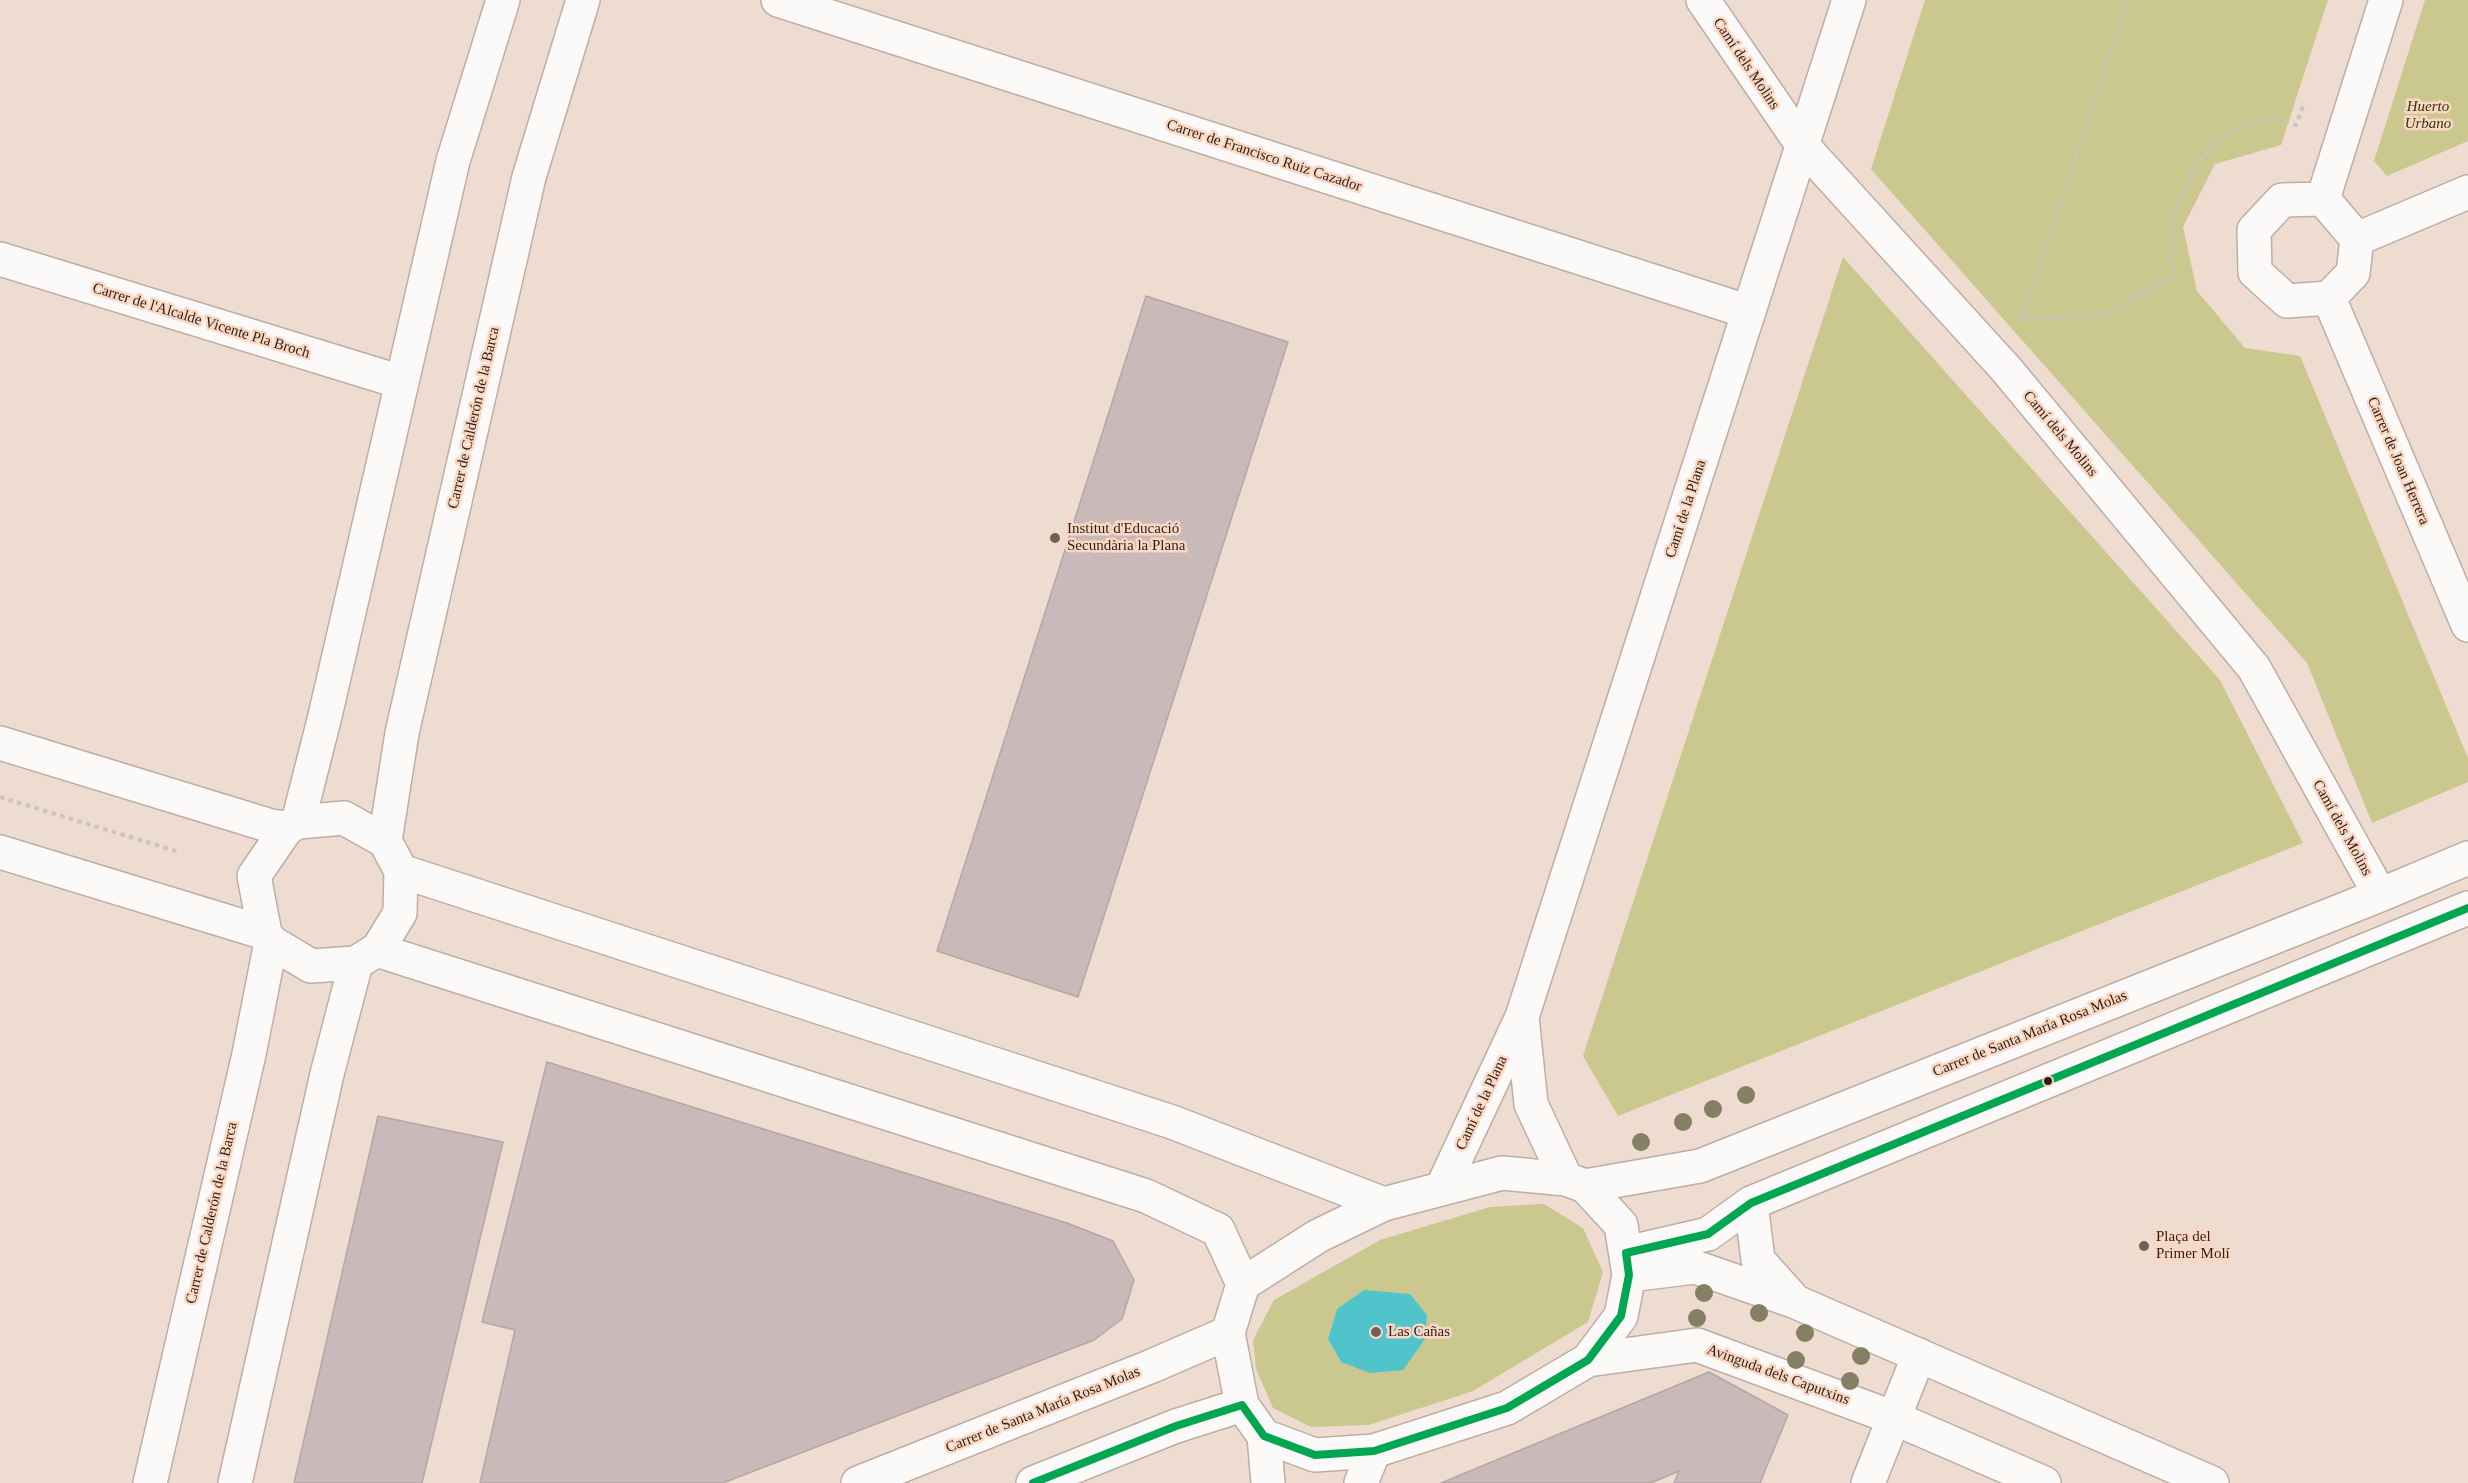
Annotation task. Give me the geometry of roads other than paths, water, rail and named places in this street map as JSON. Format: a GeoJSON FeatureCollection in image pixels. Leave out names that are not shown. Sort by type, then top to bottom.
{"type":"FeatureCollection","features":[{"type":"Feature","properties":{"kind":"street"},"geometry":{"type":"LineString","coordinates":[[268,938],[254,876],[292,825],[325,716],[453,161],[503,0]]}},
{"type":"Feature","properties":{"kind":"street","name":"Carrer de Calderón de la Barca"},"geometry":{"type":"LineString","coordinates":[[385,841],[402,733],[529,177],[584,0]]}},
{"type":"Feature","properties":{"kind":"street","name":"Carrer de Francisco Ruiz Cazador"},"geometry":{"type":"LineString","coordinates":[[778,0],[1749,312]]}},
{"type":"Feature","properties":{"kind":"street","name":"Camí dels Molins"},"geometry":{"type":"LineString","coordinates":[[1703,0],[1803,146],[2006,369],[2254,668],[2380,895]]}},
{"type":"Feature","properties":{"kind":"street","name":"Camí de la Plana"},"geometry":{"type":"LineString","coordinates":[[1442,1188],[1522,1017],[1850,0]]}},
{"type":"Feature","properties":{"kind":"street"},"geometry":{"type":"LineString","coordinates":[[2322,199],[2386,0]]}},
{"type":"Feature","properties":{"kind":"street"},"geometry":{"type":"LineString","coordinates":[[2357,239],[2468,192]]}},
{"type":"Feature","properties":{"kind":"street"},"geometry":{"type":"LineString","coordinates":[[2322,199],[2357,239],[2353,273],[2329,298],[2287,301],[2255,272],[2254,230],[2282,200],[2322,199]]}},
{"type":"Feature","properties":{"kind":"street","name":"Carrer de l'Alcalde Vicente Pla Broch"},"geometry":{"type":"LineString","coordinates":[[0,259],[401,382]]}},
{"type":"Feature","properties":{"kind":"street","name":"Carrer de Joan Herrera"},"geometry":{"type":"LineString","coordinates":[[2329,298],[2468,625]]}},
{"type":"Feature","properties":{"kind":"street"},"geometry":{"type":"LineString","coordinates":[[0,742],[271,826],[344,818],[385,841],[401,871],[400,913],[367,956],[327,1074],[235,1483]]}},
{"type":"Feature","properties":{"kind":"street"},"geometry":{"type":"LineString","coordinates":[[0,852],[165,903],[268,938],[311,966],[367,956],[1146,1196],[1218,1230],[1243,1284],[1228,1333],[1242,1405],[1264,1436],[1268,1483]]}},
{"type":"Feature","properties":{"kind":"street","name":"Carrer de Santa María Rosa Molas"},"geometry":{"type":"LineString","coordinates":[[1243,1284],[1318,1236],[1384,1204],[1442,1188],[1502,1173],[1576,1182],[1700,1166],[2468,858]]}},
{"type":"Feature","properties":{"kind":"street"},"geometry":{"type":"LineString","coordinates":[[401,871],[1172,1122],[1384,1204]]}},
{"type":"Feature","properties":{"kind":"street"},"geometry":{"type":"LineString","coordinates":[[1628,1264],[1708,1234],[1751,1203],[2468,908]]}},
{"type":"Feature","properties":{"kind":"street","name":"Carrer de Calderón de la Barca"},"geometry":{"type":"LineString","coordinates":[[150,1483],[249,1054],[268,938]]}},
{"type":"Feature","properties":{"kind":"street","name":"Camí de la Plana"},"geometry":{"type":"LineString","coordinates":[[1522,1017],[1531,1104],[1576,1182],[1621,1225],[1628,1264]]}},
{"type":"Feature","properties":{"kind":"street"},"geometry":{"type":"LineString","coordinates":[[1751,1203],[1758,1260],[1796,1302]]}},
{"type":"Feature","properties":{"kind":"street"},"geometry":{"type":"LineString","coordinates":[[1628,1264],[1695,1267],[1796,1302],[2212,1483]]}},
{"type":"Feature","properties":{"kind":"street"},"geometry":{"type":"LineString","coordinates":[[1264,1436],[1315,1455],[1374,1451],[1507,1408],[1588,1359],[1621,1316],[1628,1264]]}},
{"type":"Feature","properties":{"kind":"street","name":"Carrer de Santa María Rosa Molas"},"geometry":{"type":"LineString","coordinates":[[858,1483],[1152,1366],[1228,1333]]}},
{"type":"Feature","properties":{"kind":"street","name":"Avinguda dels Caputxins"},"geometry":{"type":"LineString","coordinates":[[1588,1359],[1697,1345],[1894,1418],[2044,1483]]}},
{"type":"Feature","properties":{"kind":"street"},"geometry":{"type":"LineString","coordinates":[[1868,1483],[1919,1355]]}},
{"type":"Feature","properties":{"kind":"street"},"geometry":{"type":"LineString","coordinates":[[1033,1483],[1176,1426],[1242,1405]]}},
{"type":"Feature","properties":{"kind":"street"},"geometry":{"type":"LineString","coordinates":[[1361,1483],[1374,1451]]}},
{"type":"Feature","properties":{"kind":"water"},"geometry":{"type":"Polygon","coordinates":[[[1364,1290],[1410,1294],[1427,1315],[1425,1339],[1403,1370],[1370,1373],[1341,1362],[1328,1339],[1337,1309],[1364,1290]]]}},
{"type":"Feature","properties":{"kind":"place","name":"Institut d'Educació Secundària la Plana"},"geometry":{"type":"Point","coordinates":[1055,538]}},
{"type":"Feature","properties":{"kind":"place","name":"Plaça del Primer Molí"},"geometry":{"type":"Point","coordinates":[2144,1246]}},
{"type":"Feature","properties":{"kind":"place","name":"Las Cañas"},"geometry":{"type":"Point","coordinates":[1376,1332]}},
{"type":"Feature","properties":{"kind":"park label","name":"Huerto Urbano"},"geometry":{"type":"Point","coordinates":[2428,116]}}]}
